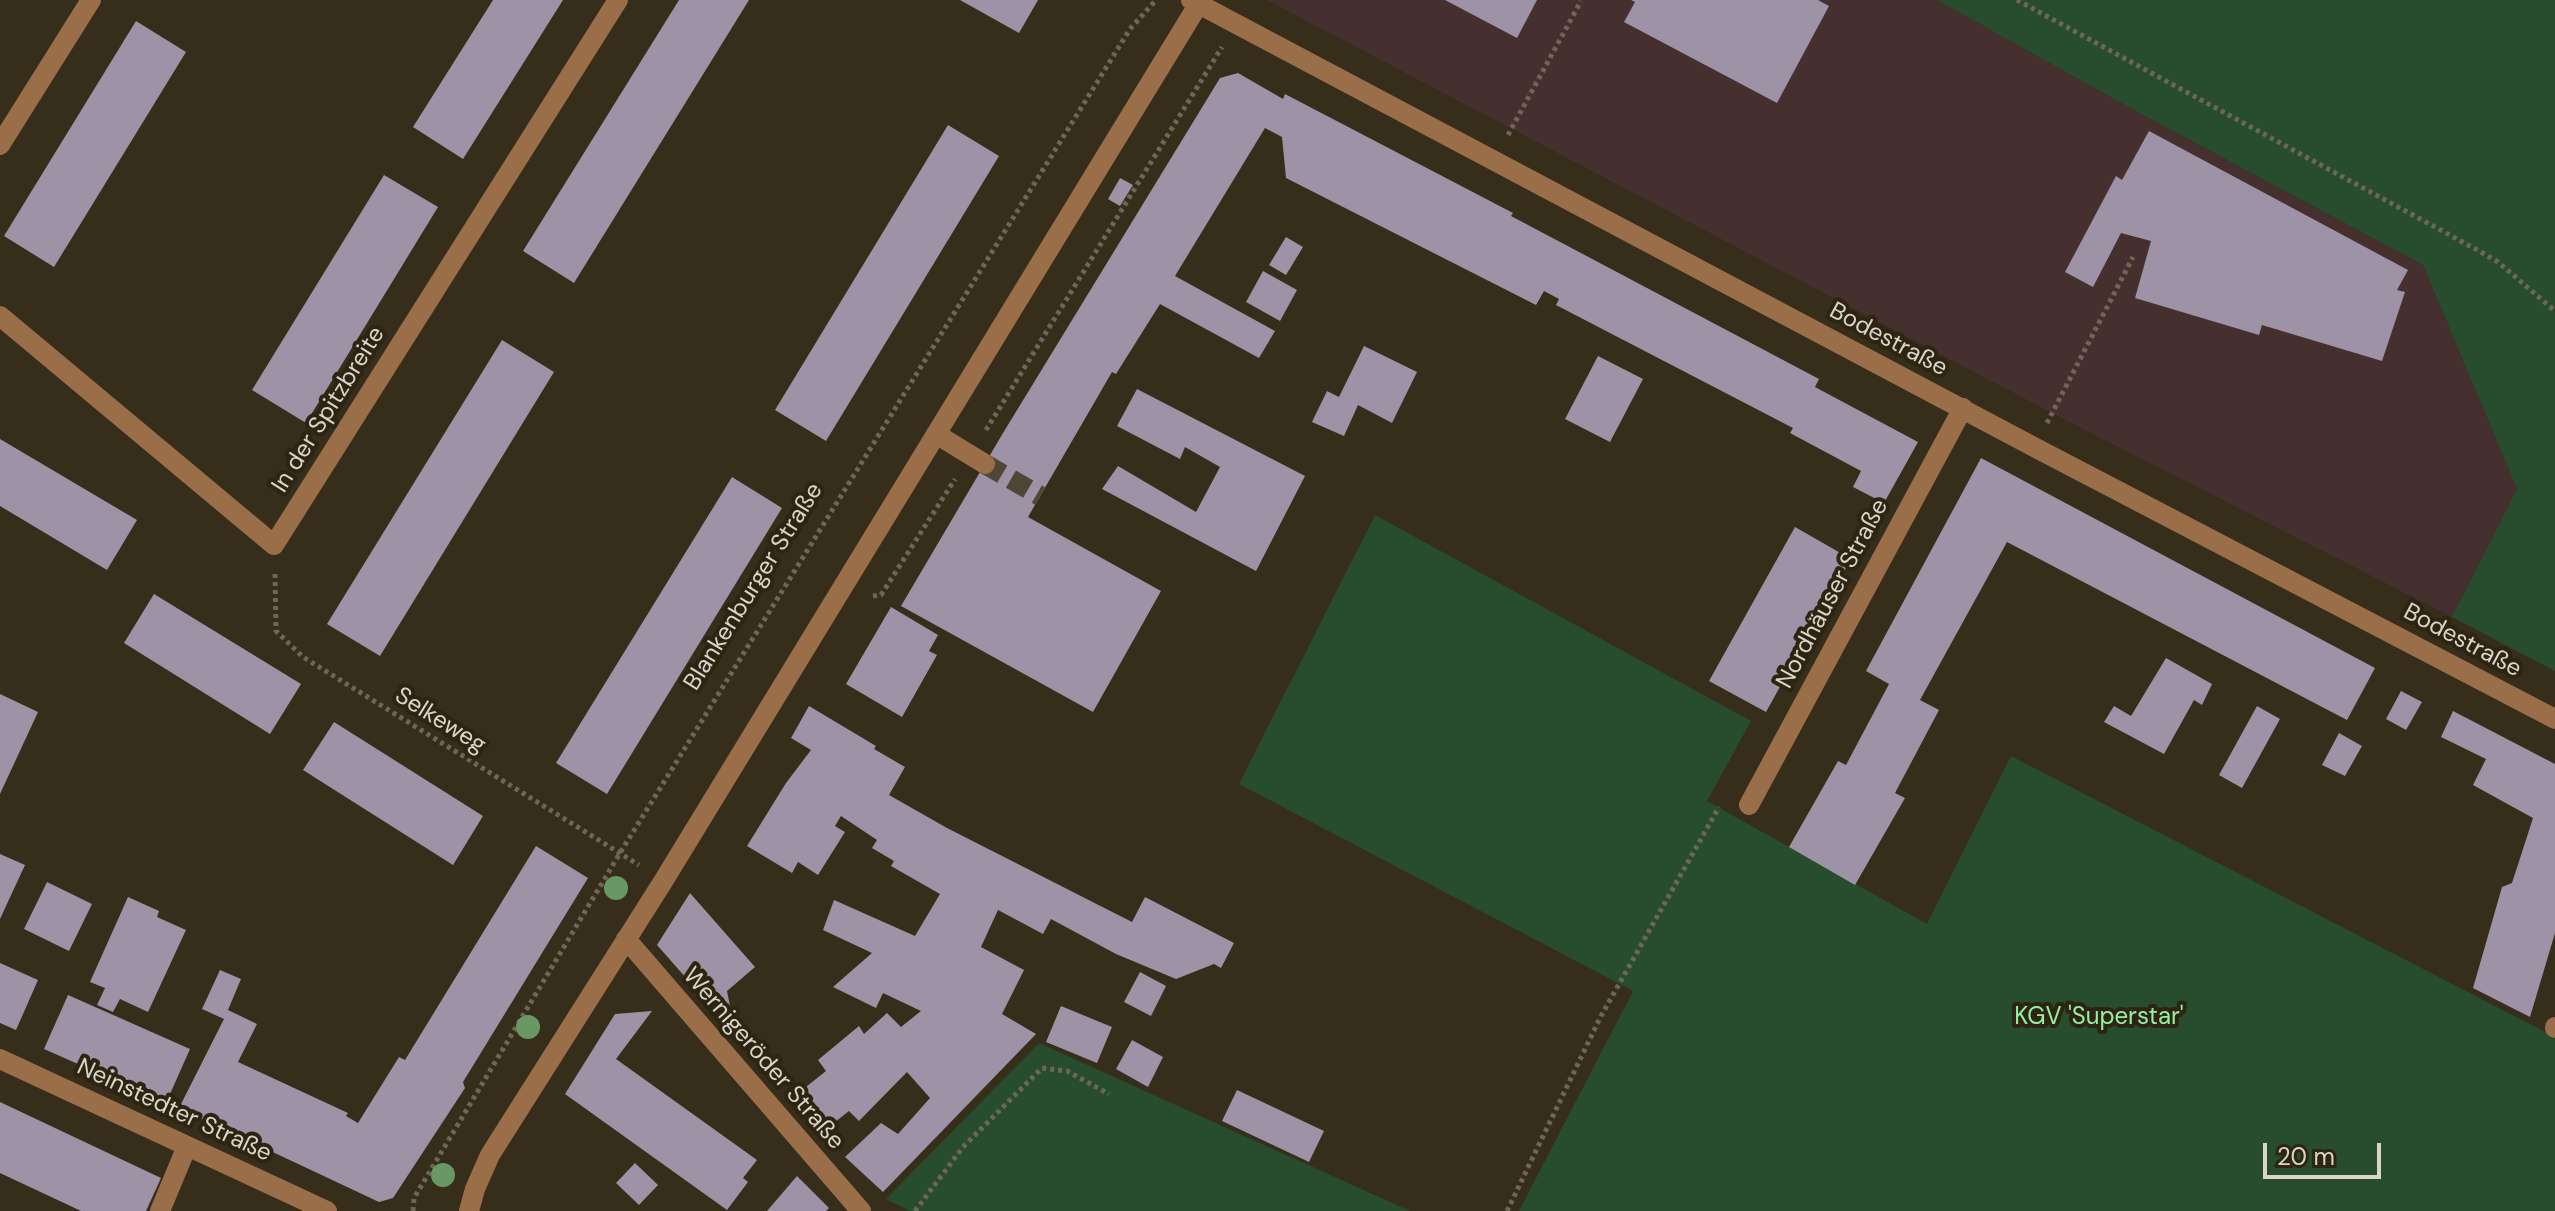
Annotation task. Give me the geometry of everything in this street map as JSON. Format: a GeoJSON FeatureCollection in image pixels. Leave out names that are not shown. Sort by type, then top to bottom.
{"type":"FeatureCollection","features":[{"type":"Feature","properties":{"kind":"street"},"geometry":{"type":"LineString","coordinates":[[0,145],[91,0]]}},
{"type":"Feature","properties":{"kind":"street","name":"In der Spitzbreite"},"geometry":{"type":"LineString","coordinates":[[274,545],[618,0]]}},
{"type":"Feature","properties":{"kind":"street"},"geometry":{"type":"LineString","coordinates":[[469,1211],[490,1155],[664,880],[1197,1]]}},
{"type":"Feature","properties":{"kind":"street","name":"Bodestraße"},"geometry":{"type":"LineString","coordinates":[[1197,1],[2555,719]]}},
{"type":"Feature","properties":{"kind":"street"},"geometry":{"type":"LineString","coordinates":[[0,316],[274,545]]}},
{"type":"Feature","properties":{"kind":"street","name":"Nordhäuser Straße"},"geometry":{"type":"LineString","coordinates":[[1749,805],[1963,408]]}},
{"type":"Feature","properties":{"kind":"street"},"geometry":{"type":"LineString","coordinates":[[936,434],[985,464]]}},
{"type":"Feature","properties":{"kind":"street","name":"Wernigeröder Straße"},"geometry":{"type":"LineString","coordinates":[[626,939],[858,1210]]}},
{"type":"Feature","properties":{"kind":"street","name":"Neinstedter Straße"},"geometry":{"type":"LineString","coordinates":[[0,1059],[327,1211]]}},
{"type":"Feature","properties":{"kind":"street"},"geometry":{"type":"LineString","coordinates":[[160,1211],[187,1146]]}},
{"type":"Feature","properties":{"kind":"path","name":"Blankenburger Straße"},"geometry":{"type":"LineString","coordinates":[[413,1211],[414,1198],[620,853],[1130,29],[1156,0]]}},
{"type":"Feature","properties":{"kind":"path"},"geometry":{"type":"LineString","coordinates":[[2017,0],[2481,252],[2498,262],[2555,311]]}},
{"type":"Feature","properties":{"kind":"path"},"geometry":{"type":"LineString","coordinates":[[1512,128],[1581,1]]}},
{"type":"Feature","properties":{"kind":"path"},"geometry":{"type":"LineString","coordinates":[[2052,413],[2133,257]]}},
{"type":"Feature","properties":{"kind":"path","name":"Selkeweg"},"geometry":{"type":"LineString","coordinates":[[274,545],[276,631],[303,657],[664,880]]}},
{"type":"Feature","properties":{"kind":"path"},"geometry":{"type":"LineString","coordinates":[[1507,1211],[1601,1016],[1726,794],[1749,805]]}},
{"type":"Feature","properties":{"kind":"path"},"geometry":{"type":"LineString","coordinates":[[915,1211],[963,1147],[1042,1068],[1067,1071],[1109,1094]]}},
{"type":"Feature","properties":{"kind":"shaded area"},"geometry":{"type":"Polygon","coordinates":[[[1267,0],[1937,0],[2423,265],[2517,489],[2452,617],[2052,413],[1267,0]]]}},
{"type":"Feature","properties":{"kind":"green space"},"geometry":{"type":"Polygon","coordinates":[[[1937,0],[2555,0],[2555,671],[2452,617],[2517,489],[2423,265],[1937,0]]]}},
{"type":"Feature","properties":{"kind":"green space","name":"KGV 'Superstar'"},"geometry":{"type":"Polygon","coordinates":[[[1375,515],[1751,721],[1707,801],[1927,924],[2011,756],[2555,1037],[2555,1211],[1519,1211],[1633,991],[1239,784],[1375,515]]]}},
{"type":"Feature","properties":{"kind":"green space"},"geometry":{"type":"Polygon","coordinates":[[[1039,1043],[1410,1211],[910,1211],[886,1199],[1039,1043]]]}},
{"type":"Feature","properties":{"kind":"building"},"geometry":{"type":"Polygon","coordinates":[[[493,0],[563,0],[463,159],[413,127],[493,0]]]}},
{"type":"Feature","properties":{"kind":"building"},"geometry":{"type":"Polygon","coordinates":[[[679,0],[749,0],[574,283],[523,251],[679,0]]]}},
{"type":"Feature","properties":{"kind":"building"},"geometry":{"type":"Polygon","coordinates":[[[960,0],[1038,0],[1019,33],[960,0]]]}},
{"type":"Feature","properties":{"kind":"building"},"geometry":{"type":"Polygon","coordinates":[[[1445,0],[1537,0],[1517,38],[1445,0]]]}},
{"type":"Feature","properties":{"kind":"building"},"geometry":{"type":"Polygon","coordinates":[[[1631,0],[1818,0],[1829,6],[1777,103],[1624,22],[1635,2],[1631,0]]]}},
{"type":"Feature","properties":{"kind":"building"},"geometry":{"type":"Polygon","coordinates":[[[136,21],[186,52],[54,267],[4,236],[136,21]]]}},
{"type":"Feature","properties":{"kind":"building"},"geometry":{"type":"Polygon","coordinates":[[[1238,73],[1283,99],[1285,94],[1513,213],[1511,216],[1819,379],[1815,387],[1918,442],[1884,503],[1853,487],[1861,471],[1790,433],[1793,428],[1556,305],[1559,299],[1544,291],[1536,305],[1286,178],[1282,137],[1265,128],[1175,276],[1275,331],[1259,358],[1160,304],[1116,374],[1112,372],[1028,517],[1161,591],[1093,712],[901,606],[1220,78],[1238,73]]]}},
{"type":"Feature","properties":{"kind":"building"},"geometry":{"type":"Polygon","coordinates":[[[948,125],[999,156],[826,441],[775,410],[948,125]]]}},
{"type":"Feature","properties":{"kind":"building"},"geometry":{"type":"Polygon","coordinates":[[[2149,131],[2408,270],[2397,290],[2405,292],[2382,361],[2262,325],[2259,335],[2135,298],[2151,241],[2121,233],[2093,287],[2065,272],[2116,176],[2122,180],[2149,131]]]}},
{"type":"Feature","properties":{"kind":"building"},"geometry":{"type":"Polygon","coordinates":[[[384,175],[438,207],[306,423],[252,390],[384,175]]]}},
{"type":"Feature","properties":{"kind":"building"},"geometry":{"type":"Polygon","coordinates":[[[1120,178],[1133,185],[1120,206],[1108,199],[1120,178]]]}},
{"type":"Feature","properties":{"kind":"building"},"geometry":{"type":"Polygon","coordinates":[[[1286,237],[1303,247],[1286,275],[1269,265],[1286,237]]]}},
{"type":"Feature","properties":{"kind":"building"},"geometry":{"type":"Polygon","coordinates":[[[1263,271],[1297,290],[1280,321],[1246,302],[1263,271]]]}},
{"type":"Feature","properties":{"kind":"building"},"geometry":{"type":"Polygon","coordinates":[[[502,340],[554,372],[380,656],[327,624],[502,340]]]}},
{"type":"Feature","properties":{"kind":"building"},"geometry":{"type":"Polygon","coordinates":[[[1364,346],[1417,372],[1392,423],[1358,405],[1344,436],[1312,422],[1327,391],[1339,397],[1364,346]]]}},
{"type":"Feature","properties":{"kind":"building"},"geometry":{"type":"Polygon","coordinates":[[[1598,356],[1643,379],[1610,442],[1565,419],[1598,356]]]}},
{"type":"Feature","properties":{"kind":"building"},"geometry":{"type":"Polygon","coordinates":[[[1137,389],[1305,476],[1256,571],[1102,489],[1118,466],[1196,512],[1220,467],[1185,447],[1180,459],[1117,426],[1137,389]]]}},
{"type":"Feature","properties":{"kind":"building"},"geometry":{"type":"Polygon","coordinates":[[[0,439],[137,520],[107,570],[0,506],[0,439]]]}},
{"type":"Feature","properties":{"kind":"building"},"geometry":{"type":"Polygon","coordinates":[[[1981,458],[2375,668],[2347,720],[2007,542],[1920,700],[1939,710],[1895,793],[1905,798],[1855,885],[1789,847],[1838,761],[1846,765],[1889,684],[1866,671],[1981,458]]]}},
{"type":"Feature","properties":{"kind":"building"},"geometry":{"type":"Polygon","coordinates":[[[732,477],[782,508],[607,794],[556,763],[732,477]]]}},
{"type":"Feature","properties":{"kind":"building"},"geometry":{"type":"Polygon","coordinates":[[[1795,527],[1851,559],[1766,712],[1709,681],[1795,527]]]}},
{"type":"Feature","properties":{"kind":"building"},"geometry":{"type":"Polygon","coordinates":[[[154,594],[301,684],[270,734],[124,643],[154,594]]]}},
{"type":"Feature","properties":{"kind":"building"},"geometry":{"type":"Polygon","coordinates":[[[891,607],[938,635],[929,651],[937,655],[902,717],[846,684],[891,607]]]}},
{"type":"Feature","properties":{"kind":"building"},"geometry":{"type":"Polygon","coordinates":[[[2166,658],[2212,684],[2202,705],[2194,700],[2164,754],[2104,722],[2114,706],[2131,716],[2166,658]]]}},
{"type":"Feature","properties":{"kind":"building"},"geometry":{"type":"Polygon","coordinates":[[[2401,691],[2422,702],[2406,730],[2386,719],[2401,691]]]}},
{"type":"Feature","properties":{"kind":"building"},"geometry":{"type":"Polygon","coordinates":[[[0,694],[38,712],[0,794],[0,694]]]}},
{"type":"Feature","properties":{"kind":"building"},"geometry":{"type":"Polygon","coordinates":[[[809,706],[905,767],[889,795],[947,828],[1132,922],[1145,897],[1234,943],[1221,968],[1214,964],[1176,979],[1116,954],[1051,919],[1043,934],[998,910],[981,947],[1024,970],[1002,1014],[1036,1034],[883,1192],[845,1157],[881,1123],[898,1134],[930,1098],[907,1072],[859,1121],[849,1111],[821,1133],[792,1098],[826,1071],[818,1060],[859,1026],[864,1034],[887,1013],[901,1027],[921,1011],[883,993],[876,1008],[833,987],[872,953],[823,930],[834,900],[915,936],[940,894],[891,866],[894,861],[872,848],[877,840],[841,816],[835,826],[845,832],[818,875],[798,862],[792,873],[747,846],[786,783],[811,750],[791,738],[809,706]]]}},
{"type":"Feature","properties":{"kind":"building"},"geometry":{"type":"Polygon","coordinates":[[[2257,706],[2280,719],[2242,788],[2219,775],[2257,706]]]}},
{"type":"Feature","properties":{"kind":"building"},"geometry":{"type":"Polygon","coordinates":[[[2453,711],[2555,764],[2555,933],[2530,1017],[2473,988],[2502,887],[2512,883],[2533,818],[2473,785],[2486,759],[2441,737],[2453,711]]]}},
{"type":"Feature","properties":{"kind":"building"},"geometry":{"type":"Polygon","coordinates":[[[334,722],[483,816],[453,865],[303,770],[334,722]]]}},
{"type":"Feature","properties":{"kind":"building"},"geometry":{"type":"Polygon","coordinates":[[[2339,733],[2362,746],[2345,776],[2322,765],[2339,733]]]}},
{"type":"Feature","properties":{"kind":"building"},"geometry":{"type":"Polygon","coordinates":[[[536,846],[588,878],[463,1082],[465,1088],[393,1198],[379,1202],[179,1108],[224,1019],[202,1009],[220,970],[241,979],[228,1010],[257,1024],[238,1062],[348,1113],[346,1116],[358,1123],[399,1057],[405,1060],[536,846]]]}},
{"type":"Feature","properties":{"kind":"building"},"geometry":{"type":"Polygon","coordinates":[[[0,854],[25,865],[0,919],[0,854]]]}},
{"type":"Feature","properties":{"kind":"building"},"geometry":{"type":"Polygon","coordinates":[[[47,882],[92,904],[69,951],[24,929],[47,882]]]}},
{"type":"Feature","properties":{"kind":"building"},"geometry":{"type":"Polygon","coordinates":[[[690,893],[755,967],[727,991],[730,1006],[723,1020],[657,945],[690,893]]]}},
{"type":"Feature","properties":{"kind":"building"},"geometry":{"type":"Polygon","coordinates":[[[128,897],[159,911],[157,917],[186,930],[148,1012],[120,999],[113,1012],[97,1005],[105,988],[90,982],[128,897]]]}},
{"type":"Feature","properties":{"kind":"building"},"geometry":{"type":"Polygon","coordinates":[[[0,963],[38,980],[16,1030],[0,1023],[0,963]]]}},
{"type":"Feature","properties":{"kind":"building"},"geometry":{"type":"Polygon","coordinates":[[[1140,972],[1166,986],[1151,1016],[1124,1002],[1140,972]]]}},
{"type":"Feature","properties":{"kind":"building"},"geometry":{"type":"Polygon","coordinates":[[[68,995],[190,1049],[166,1103],[44,1049],[68,995]]]}},
{"type":"Feature","properties":{"kind":"building"},"geometry":{"type":"Polygon","coordinates":[[[1061,1006],[1112,1027],[1097,1063],[1046,1042],[1061,1006]]]}},
{"type":"Feature","properties":{"kind":"building"},"geometry":{"type":"Polygon","coordinates":[[[652,1011],[616,1059],[757,1160],[743,1178],[748,1182],[727,1210],[565,1094],[615,1014],[652,1011]]]}},
{"type":"Feature","properties":{"kind":"building"},"geometry":{"type":"Polygon","coordinates":[[[1132,1040],[1163,1057],[1148,1087],[1116,1069],[1132,1040]]]}},
{"type":"Feature","properties":{"kind":"building"},"geometry":{"type":"Polygon","coordinates":[[[1237,1090],[1324,1131],[1309,1162],[1222,1121],[1237,1090]]]}},
{"type":"Feature","properties":{"kind":"building"},"geometry":{"type":"Polygon","coordinates":[[[0,1102],[161,1178],[146,1211],[81,1211],[0,1173],[0,1102]]]}},
{"type":"Feature","properties":{"kind":"building"},"geometry":{"type":"Polygon","coordinates":[[[635,1163],[658,1185],[639,1205],[616,1183],[635,1163]]]}},
{"type":"Feature","properties":{"kind":"building"},"geometry":{"type":"Polygon","coordinates":[[[797,1176],[829,1208],[826,1211],[767,1211],[797,1176]]]}},
{"type":"Feature","properties":{"kind":"tunnel"},"geometry":{"type":"LineString","coordinates":[[985,464],[1040,496]]}}]}
